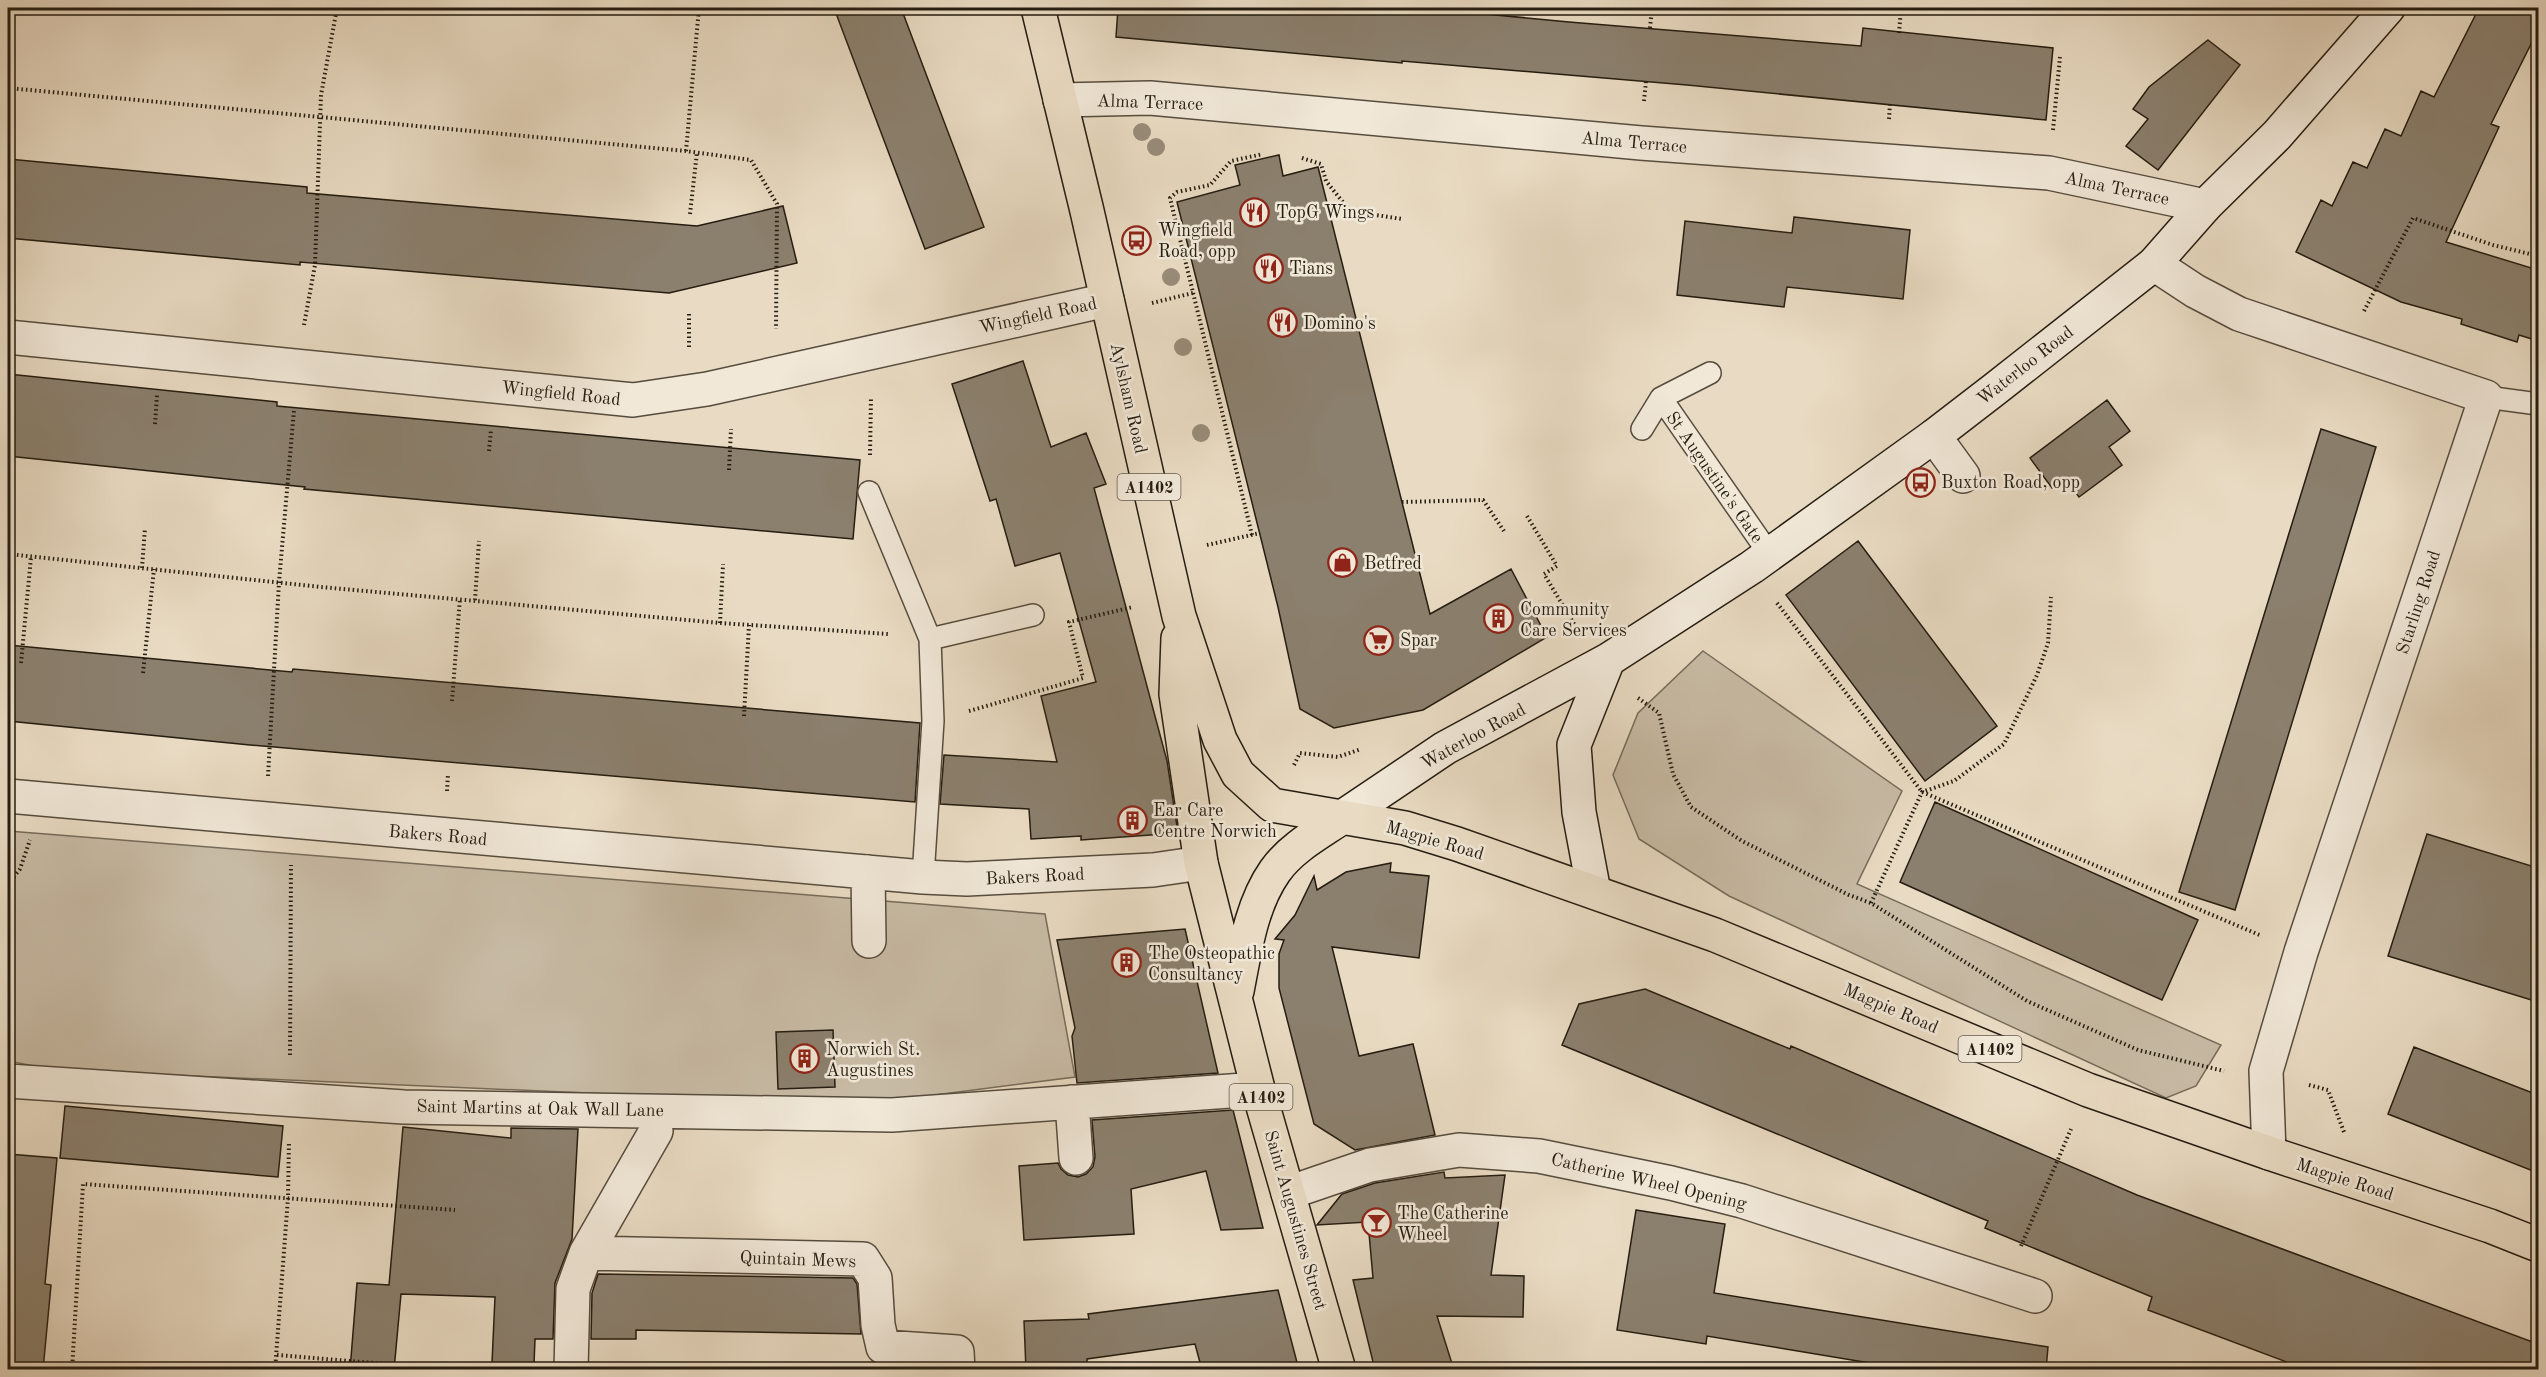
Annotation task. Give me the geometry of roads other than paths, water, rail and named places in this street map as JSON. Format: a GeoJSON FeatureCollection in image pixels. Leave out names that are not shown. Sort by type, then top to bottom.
{"type":"FeatureCollection","features":[{"type":"Feature","properties":{"kind":"main road","name":"Aylsham Road"},"geometry":{"type":"LineString","coordinates":[[1038,8],[1177,606],[1220,740],[1238,774],[1272,805],[1341,819]]}},
{"type":"Feature","properties":{"kind":"main road","name":"Saint Augustines Street"},"geometry":{"type":"LineString","coordinates":[[1177,606],[1176,694],[1201,863],[1258,1089],[1339,1370]]}},
{"type":"Feature","properties":{"kind":"main road","name":"Saint Augustines Street"},"geometry":{"type":"LineString","coordinates":[[1235,1000],[1247,938],[1256,909],[1276,870],[1306,841],[1341,819]]}},
{"type":"Feature","properties":{"kind":"main road","name":"Magpie Road"},"geometry":{"type":"LineString","coordinates":[[1341,819],[1405,828],[1715,934],[2088,1090],[2538,1245]]}},
{"type":"Feature","properties":{"kind":"street","name":"Waterloo Road"},"geometry":{"type":"LineString","coordinates":[[1341,819],[1445,748],[1604,662],[1770,555],[1934,436],[2154,264],[2205,206],[2277,135],[2388,8]]}},
{"type":"Feature","properties":{"kind":"street","name":"Alma Terrace"},"geometry":{"type":"LineString","coordinates":[[1060,100],[1150,98],[1641,143],[2049,173],[2205,206]]}},
{"type":"Feature","properties":{"kind":"street"},"geometry":{"type":"LineString","coordinates":[[2154,264],[2195,291],[2239,314],[2486,397]]}},
{"type":"Feature","properties":{"kind":"street","name":"Wingfield Road"},"geometry":{"type":"LineString","coordinates":[[8,337],[633,400],[707,389],[1107,300]]}},
{"type":"Feature","properties":{"kind":"street","name":"Starling Road"},"geometry":{"type":"LineString","coordinates":[[2269,1153],[2266,1071],[2301,952],[2486,397]]}},
{"type":"Feature","properties":{"kind":"street"},"geometry":{"type":"LineString","coordinates":[[1934,436],[1963,476]]}},
{"type":"Feature","properties":{"kind":"street"},"geometry":{"type":"LineString","coordinates":[[1594,892],[1579,812],[1574,745],[1604,662]]}},
{"type":"Feature","properties":{"kind":"street","name":"Bakers Road"},"geometry":{"type":"LineString","coordinates":[[8,796],[923,877],[967,879],[1153,870],[1201,863]]}},
{"type":"Feature","properties":{"kind":"street"},"geometry":{"type":"LineString","coordinates":[[868,873],[869,941]]}},
{"type":"Feature","properties":{"kind":"street","name":"Saint Martins at Oak Wall Lane"},"geometry":{"type":"LineString","coordinates":[[8,1081],[289,1116],[404,1107],[892,1114],[1258,1089]]}},
{"type":"Feature","properties":{"kind":"street"},"geometry":{"type":"LineString","coordinates":[[1072,1102],[1076,1158]]}},
{"type":"Feature","properties":{"kind":"street"},"geometry":{"type":"LineString","coordinates":[[571,1370],[573,1289],[586,1253],[656,1131]]}},
{"type":"Feature","properties":{"kind":"street","name":"Catherine Wheel Opening"},"geometry":{"type":"LineString","coordinates":[[1288,1193],[1370,1165],[1459,1150],[1539,1156],[1671,1182],[1742,1201],[2035,1296]]}},
{"type":"Feature","properties":{"kind":"street","name":"Quintain Mews"},"geometry":{"type":"LineString","coordinates":[[586,1253],[863,1259],[875,1278],[878,1325],[884,1347],[957,1352],[958,1370]]}},
{"type":"Feature","properties":{"kind":"lane","name":"St Augustine's Gate"},"geometry":{"type":"LineString","coordinates":[[1642,429],[1661,399],[1710,373]]}},
{"type":"Feature","properties":{"kind":"lane"},"geometry":{"type":"LineString","coordinates":[[2486,397],[2538,404]]}},
{"type":"Feature","properties":{"kind":"lane","name":"St Augustine's Gate"},"geometry":{"type":"LineString","coordinates":[[1661,399],[1770,555]]}},
{"type":"Feature","properties":{"kind":"lane"},"geometry":{"type":"LineString","coordinates":[[869,492],[930,639],[933,721],[923,877]]}},
{"type":"Feature","properties":{"kind":"lane"},"geometry":{"type":"LineString","coordinates":[[930,639],[1033,615]]}},
{"type":"Feature","properties":{"kind":"place","name":"TopG Wings"},"geometry":{"type":"Point","coordinates":[1255,212]}},
{"type":"Feature","properties":{"kind":"place","name":"Wingfield Road, opp"},"geometry":{"type":"Point","coordinates":[1137,240]}},
{"type":"Feature","properties":{"kind":"place","name":"Tians"},"geometry":{"type":"Point","coordinates":[1268,268]}},
{"type":"Feature","properties":{"kind":"place","name":"Domino's"},"geometry":{"type":"Point","coordinates":[1282,323]}},
{"type":"Feature","properties":{"kind":"place","name":"Buxton Road, opp"},"geometry":{"type":"Point","coordinates":[1920,482]}},
{"type":"Feature","properties":{"kind":"place","name":"Betfred"},"geometry":{"type":"Point","coordinates":[1343,563]}},
{"type":"Feature","properties":{"kind":"place","name":"Community Care Services"},"geometry":{"type":"Point","coordinates":[1499,619]}},
{"type":"Feature","properties":{"kind":"place","name":"Spar"},"geometry":{"type":"Point","coordinates":[1379,640]}},
{"type":"Feature","properties":{"kind":"place","name":"Ear Care Centre Norwich"},"geometry":{"type":"Point","coordinates":[1132,820]}},
{"type":"Feature","properties":{"kind":"place","name":"The Osteopathic Consultancy"},"geometry":{"type":"Point","coordinates":[1127,963]}},
{"type":"Feature","properties":{"kind":"place","name":"Norwich St. Augustines"},"geometry":{"type":"Point","coordinates":[805,1059]}},
{"type":"Feature","properties":{"kind":"place","name":"The Catherine Wheel"},"geometry":{"type":"Point","coordinates":[1376,1223]}}]}
